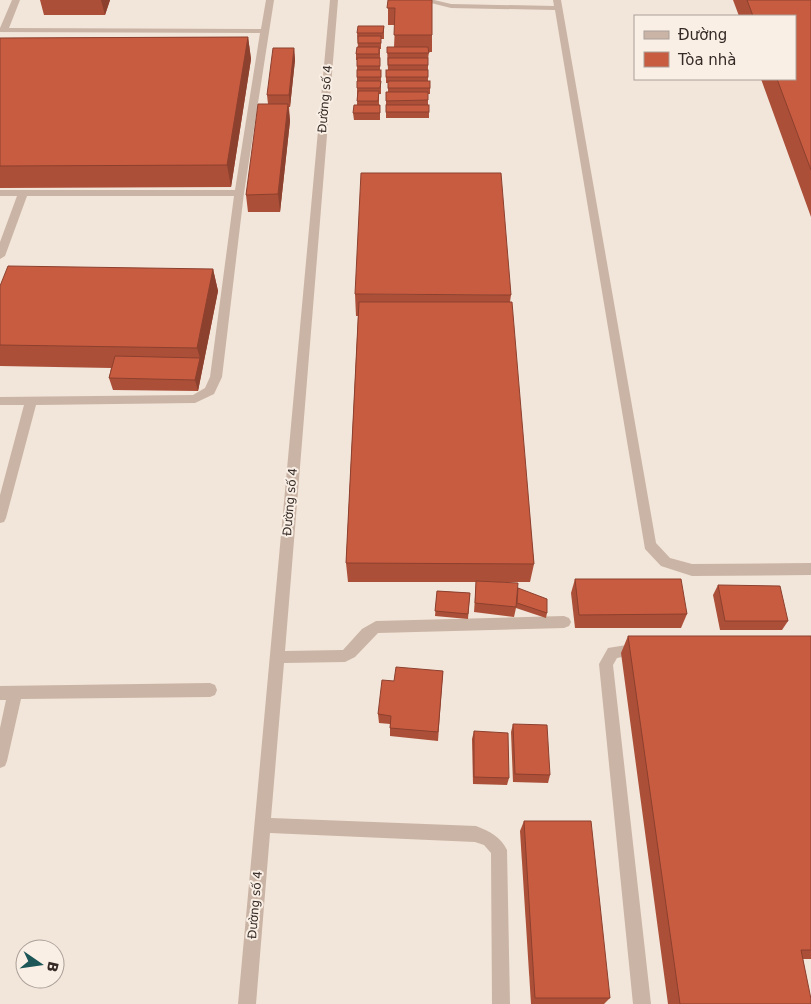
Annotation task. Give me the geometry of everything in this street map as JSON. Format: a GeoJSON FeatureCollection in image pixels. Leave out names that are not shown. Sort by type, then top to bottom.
{"type":"FeatureCollection","features":[{"type":"Feature","properties":{"kind":"street"},"geometry":{"type":"LineString","coordinates":[[16,0],[2,30],[265,32]]}},
{"type":"Feature","properties":{"kind":"street"},"geometry":{"type":"LineString","coordinates":[[0,401],[194,399],[210,392],[216,377],[239,194],[270,0]]}},
{"type":"Feature","properties":{"kind":"street","name":"Đường số 4"},"geometry":{"type":"LineString","coordinates":[[247,1004],[334,0]]}},
{"type":"Feature","properties":{"kind":"street"},"geometry":{"type":"LineString","coordinates":[[423,0],[451,6],[558,4],[650,545],[666,562],[692,570],[811,569]]}},
{"type":"Feature","properties":{"kind":"street"},"geometry":{"type":"LineString","coordinates":[[0,193],[239,194]]}},
{"type":"Feature","properties":{"kind":"street"},"geometry":{"type":"LineString","coordinates":[[0,256],[23,194]]}},
{"type":"Feature","properties":{"kind":"street"},"geometry":{"type":"LineString","coordinates":[[0,518],[31,401]]}},
{"type":"Feature","properties":{"kind":"street"},"geometry":{"type":"LineString","coordinates":[[276,658],[345,656],[354,652],[366,633],[376,627],[564,622]]}},
{"type":"Feature","properties":{"kind":"street"},"geometry":{"type":"LineString","coordinates":[[642,1004],[606,664],[613,652],[628,649],[657,649]]}},
{"type":"Feature","properties":{"kind":"street"},"geometry":{"type":"LineString","coordinates":[[0,694],[210,690]]}},
{"type":"Feature","properties":{"kind":"street"},"geometry":{"type":"LineString","coordinates":[[0,761],[16,693]]}},
{"type":"Feature","properties":{"kind":"street"},"geometry":{"type":"LineString","coordinates":[[262,825],[476,834],[488,840],[499,850],[501,1004]]}},
{"type":"Feature","properties":{"kind":"building"},"geometry":{"type":"Polygon","coordinates":[[[388,0],[432,0],[432,35],[394,35],[395,8],[387,8],[388,0]]]}},
{"type":"Feature","properties":{"kind":"building"},"geometry":{"type":"Polygon","coordinates":[[[747,0],[811,0],[811,170],[777,80],[796,80],[796,15],[753,15],[747,0]]]}},
{"type":"Feature","properties":{"kind":"building"},"geometry":{"type":"Polygon","coordinates":[[[358,26],[384,26],[383,33],[357,33],[358,26]]]}},
{"type":"Feature","properties":{"kind":"building"},"geometry":{"type":"Polygon","coordinates":[[[358,36],[381,36],[381,43],[358,43],[358,36]]]}},
{"type":"Feature","properties":{"kind":"building"},"geometry":{"type":"Polygon","coordinates":[[[248,37],[227,165],[0,166],[0,38],[248,37]]]}},
{"type":"Feature","properties":{"kind":"building"},"geometry":{"type":"Polygon","coordinates":[[[357,47],[379,47],[379,54],[356,54],[357,47]]]}},
{"type":"Feature","properties":{"kind":"building"},"geometry":{"type":"Polygon","coordinates":[[[387,47],[428,47],[429,53],[387,53],[387,47]]]}},
{"type":"Feature","properties":{"kind":"building"},"geometry":{"type":"Polygon","coordinates":[[[273,48],[294,48],[289,95],[267,95],[273,48]]]}},
{"type":"Feature","properties":{"kind":"building"},"geometry":{"type":"Polygon","coordinates":[[[357,58],[380,58],[380,66],[357,66],[357,58]]]}},
{"type":"Feature","properties":{"kind":"building"},"geometry":{"type":"Polygon","coordinates":[[[388,58],[428,58],[428,65],[388,65],[388,58]]]}},
{"type":"Feature","properties":{"kind":"building"},"geometry":{"type":"Polygon","coordinates":[[[357,70],[381,70],[381,77],[357,77],[357,70]]]}},
{"type":"Feature","properties":{"kind":"building"},"geometry":{"type":"Polygon","coordinates":[[[386,70],[428,70],[428,77],[386,77],[386,70]]]}},
{"type":"Feature","properties":{"kind":"building"},"geometry":{"type":"Polygon","coordinates":[[[357,81],[381,81],[380,88],[357,88],[357,81]]]}},
{"type":"Feature","properties":{"kind":"building"},"geometry":{"type":"Polygon","coordinates":[[[388,81],[430,81],[430,88],[388,88],[388,81]]]}},
{"type":"Feature","properties":{"kind":"building"},"geometry":{"type":"Polygon","coordinates":[[[358,91],[379,91],[378,101],[357,101],[358,91]]]}},
{"type":"Feature","properties":{"kind":"building"},"geometry":{"type":"Polygon","coordinates":[[[386,92],[428,92],[428,100],[386,101],[386,92]]]}},
{"type":"Feature","properties":{"kind":"building"},"geometry":{"type":"Polygon","coordinates":[[[258,104],[288,104],[278,194],[246,195],[258,104]]]}},
{"type":"Feature","properties":{"kind":"building"},"geometry":{"type":"Polygon","coordinates":[[[354,105],[380,105],[380,113],[353,113],[354,105]]]}},
{"type":"Feature","properties":{"kind":"building"},"geometry":{"type":"Polygon","coordinates":[[[386,105],[429,105],[429,112],[386,112],[386,105]]]}},
{"type":"Feature","properties":{"kind":"building"},"geometry":{"type":"Polygon","coordinates":[[[361,173],[501,173],[511,295],[355,294],[361,173]]]}},
{"type":"Feature","properties":{"kind":"building"},"geometry":{"type":"Polygon","coordinates":[[[8,266],[213,269],[197,348],[0,345],[0,286],[8,266]]]}},
{"type":"Feature","properties":{"kind":"building"},"geometry":{"type":"Polygon","coordinates":[[[359,302],[512,302],[534,564],[346,563],[359,302]]]}},
{"type":"Feature","properties":{"kind":"building"},"geometry":{"type":"Polygon","coordinates":[[[115,356],[200,358],[195,380],[109,378],[115,356]]]}},
{"type":"Feature","properties":{"kind":"building"},"geometry":{"type":"Polygon","coordinates":[[[575,579],[681,579],[687,614],[579,615],[575,579]]]}},
{"type":"Feature","properties":{"kind":"building"},"geometry":{"type":"Polygon","coordinates":[[[476,581],[518,583],[516,607],[475,603],[476,581]]]}},
{"type":"Feature","properties":{"kind":"building"},"geometry":{"type":"Polygon","coordinates":[[[718,585],[780,586],[788,621],[725,621],[718,585]]]}},
{"type":"Feature","properties":{"kind":"building"},"geometry":{"type":"Polygon","coordinates":[[[518,588],[547,599],[547,613],[517,603],[518,588]]]}},
{"type":"Feature","properties":{"kind":"building"},"geometry":{"type":"Polygon","coordinates":[[[437,591],[470,593],[468,614],[435,611],[437,591]]]}},
{"type":"Feature","properties":{"kind":"building"},"geometry":{"type":"Polygon","coordinates":[[[628,636],[811,636],[811,950],[801,950],[811,1004],[680,1004],[628,636]]]}},
{"type":"Feature","properties":{"kind":"building"},"geometry":{"type":"Polygon","coordinates":[[[396,667],[443,671],[438,732],[390,728],[391,716],[378,714],[382,680],[394,681],[396,667]]]}},
{"type":"Feature","properties":{"kind":"building"},"geometry":{"type":"Polygon","coordinates":[[[513,724],[547,725],[550,775],[515,774],[513,724]]]}},
{"type":"Feature","properties":{"kind":"building"},"geometry":{"type":"Polygon","coordinates":[[[474,731],[508,733],[509,778],[474,777],[474,731]]]}},
{"type":"Feature","properties":{"kind":"building"},"geometry":{"type":"Polygon","coordinates":[[[524,821],[591,821],[610,998],[535,998],[524,821]]]}}]}
